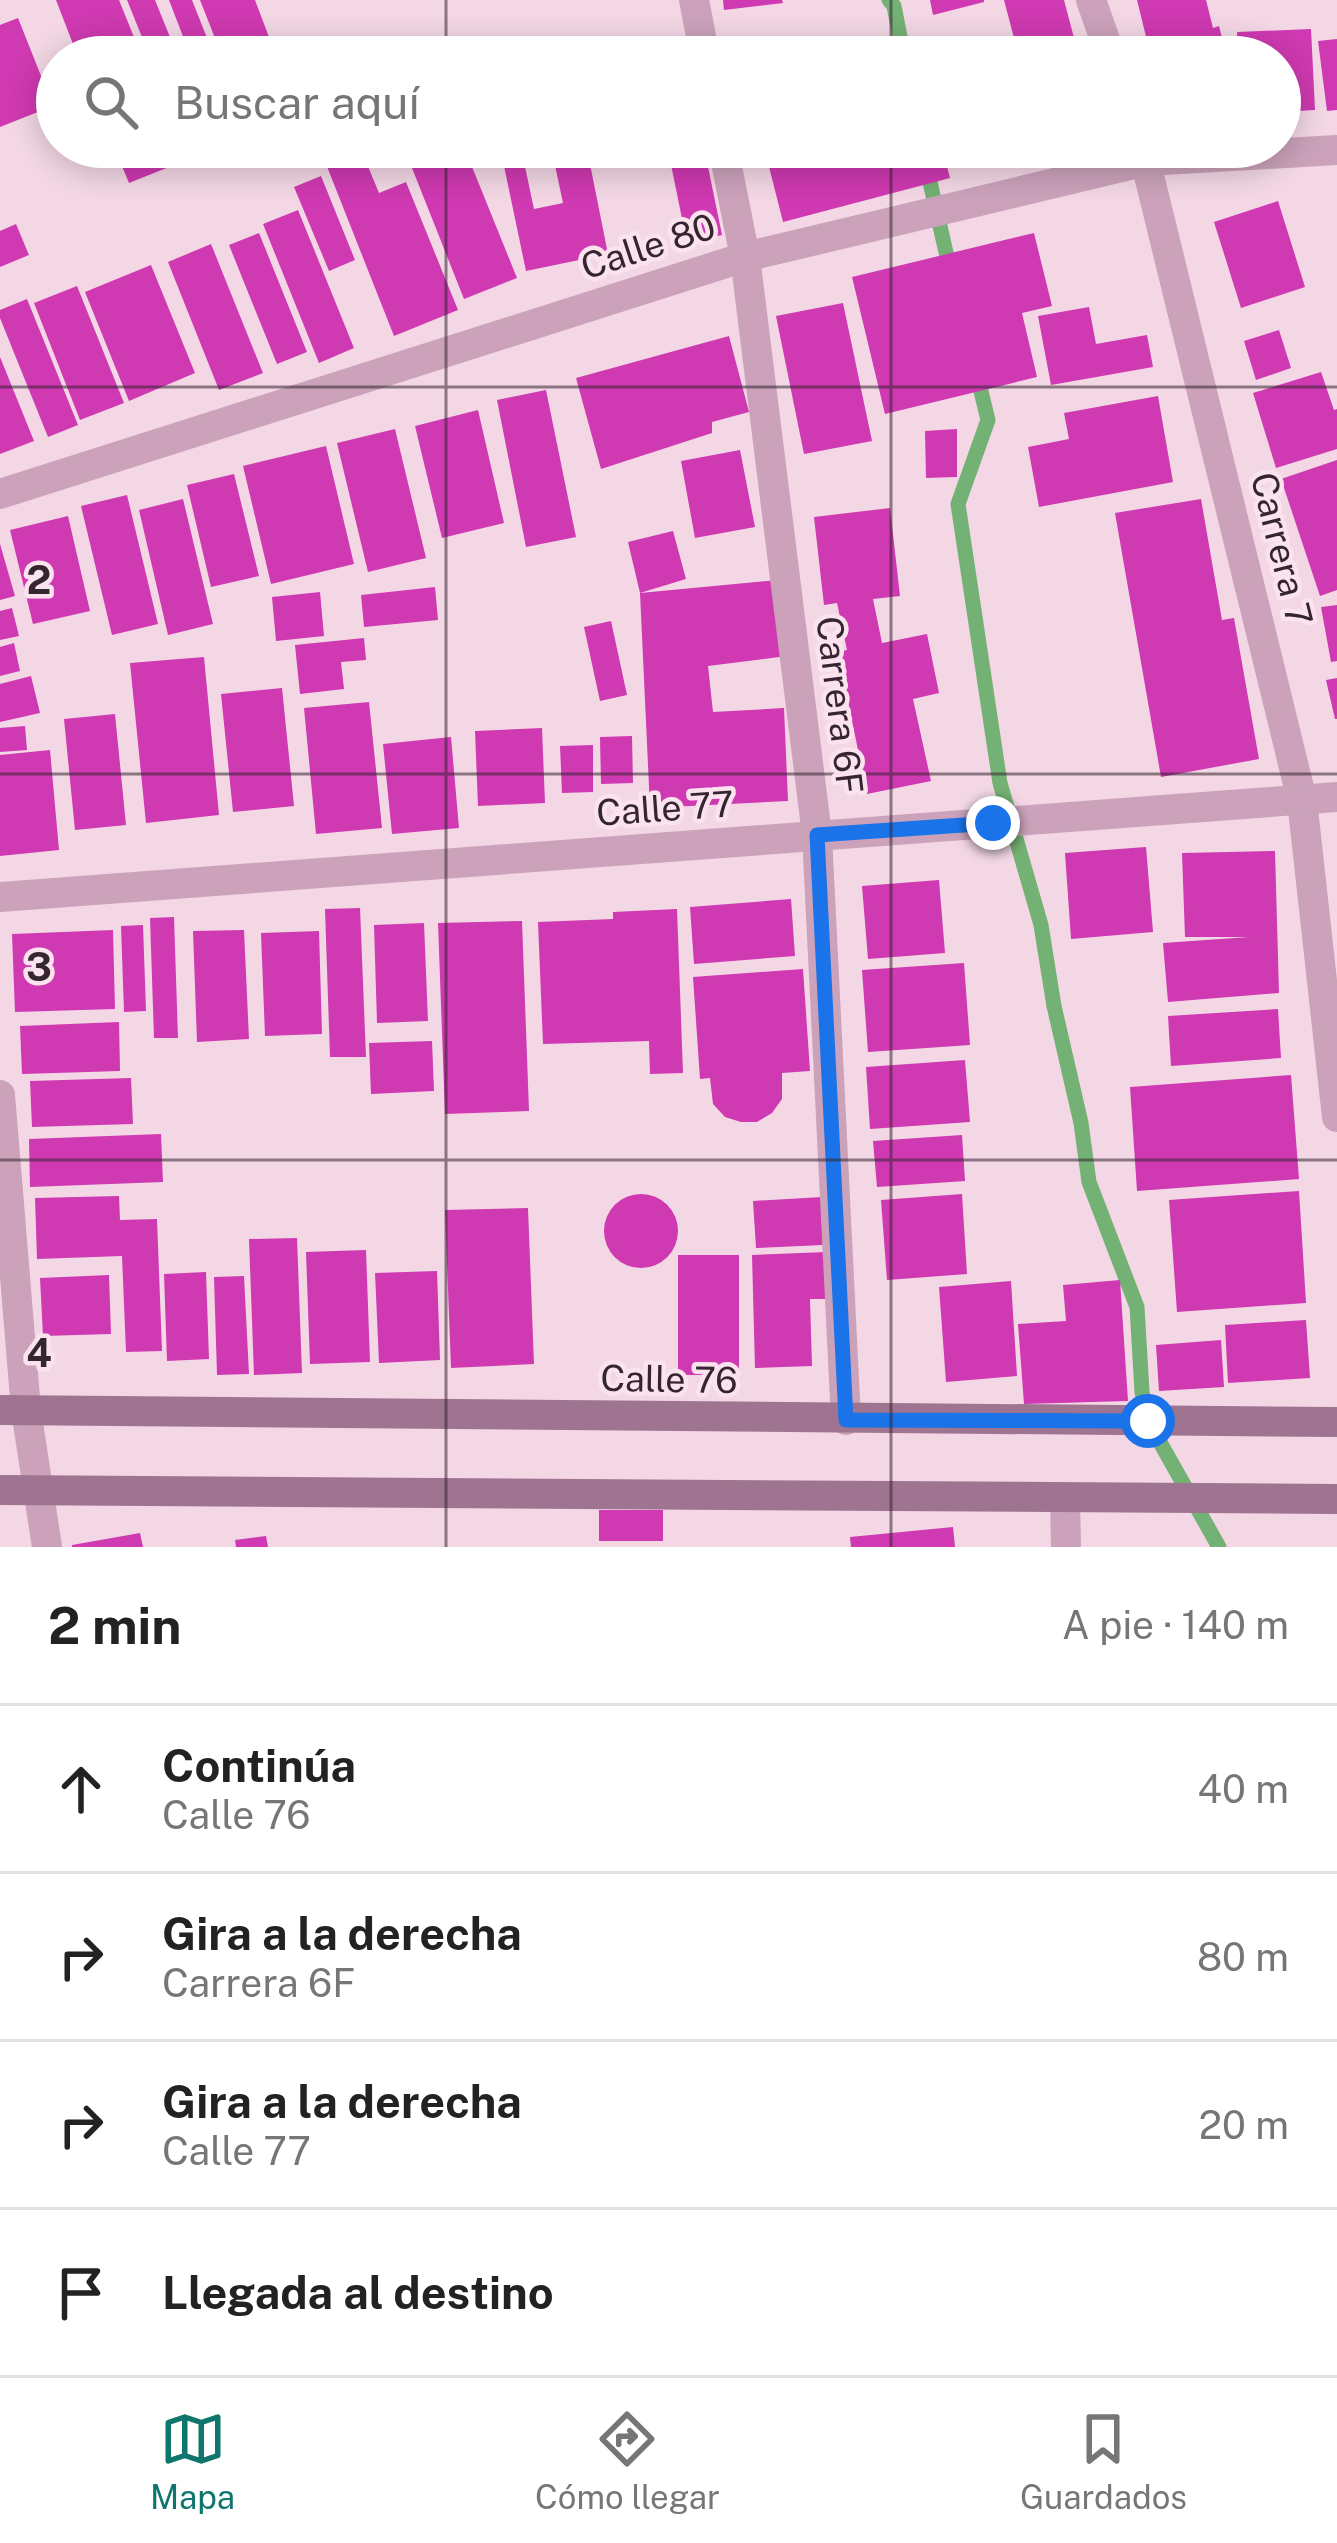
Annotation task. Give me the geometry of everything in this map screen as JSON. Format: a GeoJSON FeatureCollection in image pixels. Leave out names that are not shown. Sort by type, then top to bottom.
{"type":"FeatureCollection","features":[{"type":"Feature","properties":{"kind":"street"},"geometry":{"type":"LineString","coordinates":[[694,0],[701,36]]}},
{"type":"Feature","properties":{"kind":"street"},"geometry":{"type":"LineString","coordinates":[[1090,0],[1103,36]]}},
{"type":"Feature","properties":{"kind":"street","name":"Calle 80"},"geometry":{"type":"LineString","coordinates":[[1301,151],[1337,150]]}},
{"type":"Feature","properties":{"kind":"street","name":"Carrera 6F"},"geometry":{"type":"LineString","coordinates":[[727,168],[745,256],[817,835],[846,1420]]}},
{"type":"Feature","properties":{"kind":"street","name":"Calle 80"},"geometry":{"type":"LineString","coordinates":[[0,494],[745,256],[1090,168]]}},
{"type":"Feature","properties":{"kind":"street","name":"Carrera 7"},"geometry":{"type":"LineString","coordinates":[[1148,168],[1302,800],[1337,1117]]}},
{"type":"Feature","properties":{"kind":"street","name":"Calle 77"},"geometry":{"type":"LineString","coordinates":[[0,897],[1337,797]]}},
{"type":"Feature","properties":{"kind":"street"},"geometry":{"type":"LineString","coordinates":[[0,1095],[13,1410],[47,1547]]}},
{"type":"Feature","properties":{"kind":"street","name":"Calle 76"},"geometry":{"type":"LineString","coordinates":[[13,1410],[1337,1422]]}},
{"type":"Feature","properties":{"kind":"street"},"geometry":{"type":"LineString","coordinates":[[0,1490],[1337,1498]]}},
{"type":"Feature","properties":{"kind":"street"},"geometry":{"type":"LineString","coordinates":[[1065,1498],[1066,1547]]}},
{"type":"Feature","properties":{"kind":"building"},"geometry":{"type":"Polygon","coordinates":[[[56,0],[119,0],[134,36],[70,36],[56,0]]]}},
{"type":"Feature","properties":{"kind":"building"},"geometry":{"type":"Polygon","coordinates":[[[127,0],[155,0],[170,36],[142,36],[127,0]]]}},
{"type":"Feature","properties":{"kind":"building"},"geometry":{"type":"Polygon","coordinates":[[[169,0],[192,0],[206,36],[183,36],[169,0]]]}},
{"type":"Feature","properties":{"kind":"building"},"geometry":{"type":"Polygon","coordinates":[[[200,0],[255,0],[269,36],[214,36],[200,0]]]}},
{"type":"Feature","properties":{"kind":"building"},"geometry":{"type":"Polygon","coordinates":[[[723,0],[782,0],[783,3],[724,10],[723,0]]]}},
{"type":"Feature","properties":{"kind":"building"},"geometry":{"type":"Polygon","coordinates":[[[930,0],[984,0],[984,2],[933,15],[930,0]]]}},
{"type":"Feature","properties":{"kind":"building"},"geometry":{"type":"Polygon","coordinates":[[[1004,0],[1064,0],[1073,36],[1013,36],[1004,0]]]}},
{"type":"Feature","properties":{"kind":"building"},"geometry":{"type":"Polygon","coordinates":[[[1137,0],[1206,0],[1213,28],[1219,26],[1222,36],[1146,36],[1137,0]]]}},
{"type":"Feature","properties":{"kind":"building"},"geometry":{"type":"Polygon","coordinates":[[[18,18],[36,63],[36,113],[0,127],[0,25],[18,18]]]}},
{"type":"Feature","properties":{"kind":"building"},"geometry":{"type":"Polygon","coordinates":[[[1311,29],[1315,110],[1301,111],[1301,36],[1237,36],[1237,32],[1311,29]]]}},
{"type":"Feature","properties":{"kind":"building"},"geometry":{"type":"Polygon","coordinates":[[[1337,39],[1337,110],[1327,111],[1318,41],[1337,39]]]}},
{"type":"Feature","properties":{"kind":"building"},"geometry":{"type":"Polygon","coordinates":[[[123,168],[166,168],[129,183],[123,168]]]}},
{"type":"Feature","properties":{"kind":"building"},"geometry":{"type":"Polygon","coordinates":[[[328,168],[369,168],[379,193],[406,182],[458,310],[394,336],[328,168]]]}},
{"type":"Feature","properties":{"kind":"building"},"geometry":{"type":"Polygon","coordinates":[[[412,168],[472,168],[517,278],[464,299],[412,168]]]}},
{"type":"Feature","properties":{"kind":"building"},"geometry":{"type":"Polygon","coordinates":[[[504,168],[525,168],[534,209],[563,203],[556,168],[591,168],[608,254],[526,271],[504,168]]]}},
{"type":"Feature","properties":{"kind":"building"},"geometry":{"type":"Polygon","coordinates":[[[672,168],[708,168],[722,235],[687,243],[672,168]]]}},
{"type":"Feature","properties":{"kind":"building"},"geometry":{"type":"Polygon","coordinates":[[[769,168],[947,168],[950,178],[783,222],[769,168]]]}},
{"type":"Feature","properties":{"kind":"building"},"geometry":{"type":"Polygon","coordinates":[[[321,176],[355,260],[329,271],[294,187],[321,176]]]}},
{"type":"Feature","properties":{"kind":"building"},"geometry":{"type":"Polygon","coordinates":[[[1278,201],[1305,287],[1241,308],[1214,222],[1278,201]]]}},
{"type":"Feature","properties":{"kind":"building"},"geometry":{"type":"Polygon","coordinates":[[[298,210],[354,348],[319,363],[263,224],[298,210]]]}},
{"type":"Feature","properties":{"kind":"building"},"geometry":{"type":"Polygon","coordinates":[[[16,224],[29,255],[0,267],[0,231],[16,224]]]}},
{"type":"Feature","properties":{"kind":"building"},"geometry":{"type":"Polygon","coordinates":[[[259,233],[307,352],[277,364],[229,245],[259,233]]]}},
{"type":"Feature","properties":{"kind":"building"},"geometry":{"type":"Polygon","coordinates":[[[1034,233],[1052,306],[1022,313],[1037,377],[885,414],[852,277],[1034,233]]]}},
{"type":"Feature","properties":{"kind":"building"},"geometry":{"type":"Polygon","coordinates":[[[211,244],[263,373],[219,390],[168,262],[211,244]]]}},
{"type":"Feature","properties":{"kind":"building"},"geometry":{"type":"Polygon","coordinates":[[[151,265],[195,373],[129,401],[85,292],[151,265]]]}},
{"type":"Feature","properties":{"kind":"building"},"geometry":{"type":"Polygon","coordinates":[[[77,286],[124,403],[80,420],[34,303],[77,286]]]}},
{"type":"Feature","properties":{"kind":"building"},"geometry":{"type":"Polygon","coordinates":[[[27,299],[78,425],[48,437],[0,318],[0,310],[27,299]]]}},
{"type":"Feature","properties":{"kind":"building"},"geometry":{"type":"Polygon","coordinates":[[[843,303],[872,441],[804,454],[776,316],[843,303]]]}},
{"type":"Feature","properties":{"kind":"building"},"geometry":{"type":"Polygon","coordinates":[[[1089,307],[1096,344],[1147,335],[1153,367],[1051,385],[1038,316],[1089,307]]]}},
{"type":"Feature","properties":{"kind":"building"},"geometry":{"type":"Polygon","coordinates":[[[1279,330],[1291,368],[1256,380],[1244,341],[1279,330]]]}},
{"type":"Feature","properties":{"kind":"building"},"geometry":{"type":"Polygon","coordinates":[[[729,336],[749,412],[712,422],[712,433],[601,469],[576,378],[729,336]]]}},
{"type":"Feature","properties":{"kind":"building"},"geometry":{"type":"Polygon","coordinates":[[[0,357],[34,441],[0,454],[0,357]]]}},
{"type":"Feature","properties":{"kind":"building"},"geometry":{"type":"Polygon","coordinates":[[[1321,372],[1337,409],[1337,449],[1276,468],[1253,393],[1321,372]]]}},
{"type":"Feature","properties":{"kind":"building"},"geometry":{"type":"Polygon","coordinates":[[[546,390],[576,537],[526,547],[497,400],[546,390]]]}},
{"type":"Feature","properties":{"kind":"building"},"geometry":{"type":"Polygon","coordinates":[[[1158,396],[1173,482],[1039,507],[1028,447],[1069,439],[1064,413],[1158,396]]]}},
{"type":"Feature","properties":{"kind":"building"},"geometry":{"type":"Polygon","coordinates":[[[478,410],[504,523],[442,538],[415,426],[478,410]]]}},
{"type":"Feature","properties":{"kind":"building"},"geometry":{"type":"Polygon","coordinates":[[[395,429],[426,558],[368,572],[337,443],[395,429]]]}},
{"type":"Feature","properties":{"kind":"building"},"geometry":{"type":"Polygon","coordinates":[[[957,429],[957,477],[926,478],[925,431],[957,429]]]}},
{"type":"Feature","properties":{"kind":"building"},"geometry":{"type":"Polygon","coordinates":[[[326,446],[354,564],[271,584],[243,466],[326,446]]]}},
{"type":"Feature","properties":{"kind":"building"},"geometry":{"type":"Polygon","coordinates":[[[740,450],[755,527],[695,538],[681,461],[740,450]]]}},
{"type":"Feature","properties":{"kind":"building"},"geometry":{"type":"Polygon","coordinates":[[[1337,460],[1337,590],[1320,596],[1281,479],[1337,460]]]}},
{"type":"Feature","properties":{"kind":"building"},"geometry":{"type":"Polygon","coordinates":[[[234,474],[259,576],[211,587],[187,485],[234,474]]]}},
{"type":"Feature","properties":{"kind":"building"},"geometry":{"type":"Polygon","coordinates":[[[127,495],[158,624],[112,635],[81,506],[127,495]]]}},
{"type":"Feature","properties":{"kind":"building"},"geometry":{"type":"Polygon","coordinates":[[[183,499],[213,624],[168,635],[139,510],[183,499]]]}},
{"type":"Feature","properties":{"kind":"building"},"geometry":{"type":"Polygon","coordinates":[[[1201,499],[1222,620],[1234,618],[1259,759],[1161,777],[1115,513],[1201,499]]]}},
{"type":"Feature","properties":{"kind":"building"},"geometry":{"type":"Polygon","coordinates":[[[890,508],[900,596],[873,599],[882,643],[927,634],[939,693],[913,699],[931,781],[867,794],[838,652],[847,650],[837,603],[824,605],[814,517],[890,508]]]}},
{"type":"Feature","properties":{"kind":"building"},"geometry":{"type":"Polygon","coordinates":[[[68,516],[90,611],[33,624],[10,530],[68,516]]]}},
{"type":"Feature","properties":{"kind":"building"},"geometry":{"type":"Polygon","coordinates":[[[673,531],[686,579],[640,593],[628,542],[673,531]]]}},
{"type":"Feature","properties":{"kind":"building"},"geometry":{"type":"Polygon","coordinates":[[[0,544],[15,596],[0,600],[0,544]]]}},
{"type":"Feature","properties":{"kind":"building"},"geometry":{"type":"Polygon","coordinates":[[[778,580],[787,656],[708,666],[713,712],[784,708],[788,801],[650,808],[640,593],[778,580]]]}},
{"type":"Feature","properties":{"kind":"building"},"geometry":{"type":"Polygon","coordinates":[[[435,587],[438,620],[364,627],[361,595],[435,587]]]}},
{"type":"Feature","properties":{"kind":"building"},"geometry":{"type":"Polygon","coordinates":[[[320,592],[324,636],[276,641],[272,597],[320,592]]]}},
{"type":"Feature","properties":{"kind":"building"},"geometry":{"type":"Polygon","coordinates":[[[1337,605],[1337,661],[1331,662],[1321,607],[1337,605]]]}},
{"type":"Feature","properties":{"kind":"building"},"geometry":{"type":"Polygon","coordinates":[[[12,608],[19,636],[0,640],[0,611],[12,608]]]}},
{"type":"Feature","properties":{"kind":"building"},"geometry":{"type":"Polygon","coordinates":[[[611,621],[627,695],[600,701],[584,627],[611,621]]]}},
{"type":"Feature","properties":{"kind":"building"},"geometry":{"type":"Polygon","coordinates":[[[364,638],[366,660],[341,662],[344,689],[300,694],[295,645],[364,638]]]}},
{"type":"Feature","properties":{"kind":"building"},"geometry":{"type":"Polygon","coordinates":[[[14,643],[20,671],[0,676],[0,647],[14,643]]]}},
{"type":"Feature","properties":{"kind":"building"},"geometry":{"type":"Polygon","coordinates":[[[204,657],[219,815],[146,823],[130,663],[204,657]]]}},
{"type":"Feature","properties":{"kind":"building"},"geometry":{"type":"Polygon","coordinates":[[[31,676],[40,713],[0,722],[0,684],[31,676]]]}},
{"type":"Feature","properties":{"kind":"building"},"geometry":{"type":"Polygon","coordinates":[[[1337,678],[1337,719],[1335,719],[1326,680],[1337,678]]]}},
{"type":"Feature","properties":{"kind":"building"},"geometry":{"type":"Polygon","coordinates":[[[282,688],[294,806],[233,812],[221,694],[282,688]]]}},
{"type":"Feature","properties":{"kind":"building"},"geometry":{"type":"Polygon","coordinates":[[[369,702],[382,828],[316,834],[304,708],[369,702]]]}},
{"type":"Feature","properties":{"kind":"building"},"geometry":{"type":"Polygon","coordinates":[[[115,714],[126,825],[75,830],[64,719],[115,714]]]}},
{"type":"Feature","properties":{"kind":"building"},"geometry":{"type":"Polygon","coordinates":[[[25,726],[27,750],[0,752],[0,728],[25,726]]]}},
{"type":"Feature","properties":{"kind":"building"},"geometry":{"type":"Polygon","coordinates":[[[542,728],[545,803],[478,806],[475,731],[542,728]]]}},
{"type":"Feature","properties":{"kind":"building"},"geometry":{"type":"Polygon","coordinates":[[[632,736],[633,783],[601,784],[600,737],[632,736]]]}},
{"type":"Feature","properties":{"kind":"building"},"geometry":{"type":"Polygon","coordinates":[[[451,737],[459,828],[392,834],[383,744],[451,737]]]}},
{"type":"Feature","properties":{"kind":"building"},"geometry":{"type":"Polygon","coordinates":[[[593,745],[593,792],[562,793],[560,746],[593,745]]]}},
{"type":"Feature","properties":{"kind":"building"},"geometry":{"type":"Polygon","coordinates":[[[50,750],[59,850],[0,856],[0,755],[50,750]]]}},
{"type":"Feature","properties":{"kind":"building"},"geometry":{"type":"Polygon","coordinates":[[[1146,847],[1153,932],[1071,939],[1065,853],[1146,847]]]}},
{"type":"Feature","properties":{"kind":"building"},"geometry":{"type":"Polygon","coordinates":[[[1275,851],[1279,993],[1168,1002],[1163,943],[1249,937],[1185,937],[1182,853],[1275,851]]]}},
{"type":"Feature","properties":{"kind":"building"},"geometry":{"type":"Polygon","coordinates":[[[939,880],[945,953],[868,959],[862,886],[939,880]]]}},
{"type":"Feature","properties":{"kind":"building"},"geometry":{"type":"Polygon","coordinates":[[[791,899],[795,956],[694,964],[690,907],[791,899]]]}},
{"type":"Feature","properties":{"kind":"building"},"geometry":{"type":"Polygon","coordinates":[[[360,908],[366,1057],[330,1057],[325,909],[360,908]]]}},
{"type":"Feature","properties":{"kind":"building"},"geometry":{"type":"Polygon","coordinates":[[[677,909],[683,1073],[650,1074],[649,1041],[543,1044],[538,922],[613,919],[613,912],[677,909]]]}},
{"type":"Feature","properties":{"kind":"building"},"geometry":{"type":"Polygon","coordinates":[[[174,917],[178,1038],[154,1038],[150,918],[174,917]]]}},
{"type":"Feature","properties":{"kind":"building"},"geometry":{"type":"Polygon","coordinates":[[[522,921],[529,1111],[445,1114],[438,923],[522,921]]]}},
{"type":"Feature","properties":{"kind":"building"},"geometry":{"type":"Polygon","coordinates":[[[424,923],[428,1021],[377,1023],[374,925],[424,923]]]}},
{"type":"Feature","properties":{"kind":"building"},"geometry":{"type":"Polygon","coordinates":[[[143,925],[146,1011],[124,1012],[121,926],[143,925]]]}},
{"type":"Feature","properties":{"kind":"building"},"geometry":{"type":"Polygon","coordinates":[[[113,930],[115,1009],[15,1012],[12,934],[113,930]]]}},
{"type":"Feature","properties":{"kind":"building"},"geometry":{"type":"Polygon","coordinates":[[[244,930],[249,1039],[197,1042],[193,931],[244,930]]]}},
{"type":"Feature","properties":{"kind":"building"},"geometry":{"type":"Polygon","coordinates":[[[319,931],[322,1034],[265,1036],[261,933],[319,931]]]}},
{"type":"Feature","properties":{"kind":"building"},"geometry":{"type":"Polygon","coordinates":[[[964,963],[970,1045],[868,1052],[862,970],[964,963]]]}},
{"type":"Feature","properties":{"kind":"building"},"geometry":{"type":"Polygon","coordinates":[[[803,969],[810,1071],[782,1073],[782,1099],[757,1122],[725,1117],[713,1104],[710,1078],[700,1079],[693,977],[803,969]]]}},
{"type":"Feature","properties":{"kind":"building"},"geometry":{"type":"Polygon","coordinates":[[[1278,1009],[1281,1058],[1171,1066],[1168,1016],[1278,1009]]]}},
{"type":"Feature","properties":{"kind":"building"},"geometry":{"type":"Polygon","coordinates":[[[119,1022],[120,1071],[22,1074],[20,1026],[119,1022]]]}},
{"type":"Feature","properties":{"kind":"building"},"geometry":{"type":"Polygon","coordinates":[[[432,1041],[434,1091],[371,1094],[369,1043],[432,1041]]]}},
{"type":"Feature","properties":{"kind":"building"},"geometry":{"type":"Polygon","coordinates":[[[965,1060],[970,1122],[870,1129],[866,1067],[965,1060]]]}},
{"type":"Feature","properties":{"kind":"building"},"geometry":{"type":"Polygon","coordinates":[[[1291,1075],[1299,1179],[1137,1191],[1130,1087],[1291,1075]]]}},
{"type":"Feature","properties":{"kind":"building"},"geometry":{"type":"Polygon","coordinates":[[[131,1078],[133,1124],[32,1127],[30,1081],[131,1078]]]}},
{"type":"Feature","properties":{"kind":"building"},"geometry":{"type":"Polygon","coordinates":[[[161,1134],[163,1182],[30,1187],[29,1139],[161,1134]]]}},
{"type":"Feature","properties":{"kind":"building"},"geometry":{"type":"Polygon","coordinates":[[[962,1135],[965,1181],[877,1187],[873,1141],[962,1135]]]}},
{"type":"Feature","properties":{"kind":"building"},"geometry":{"type":"Polygon","coordinates":[[[1299,1191],[1306,1303],[1177,1312],[1169,1200],[1299,1191]]]}},
{"type":"Feature","properties":{"kind":"building"},"geometry":{"type":"Polygon","coordinates":[[[641,1194],[667,1205],[678,1231],[667,1257],[641,1268],[615,1257],[604,1231],[615,1205],[641,1194]]]}},
{"type":"Feature","properties":{"kind":"building"},"geometry":{"type":"Polygon","coordinates":[[[962,1194],[967,1274],[887,1280],[881,1200],[962,1194]]]}},
{"type":"Feature","properties":{"kind":"building"},"geometry":{"type":"Polygon","coordinates":[[[119,1196],[120,1220],[157,1219],[162,1351],[126,1352],[122,1256],[37,1259],[35,1198],[119,1196]]]}},
{"type":"Feature","properties":{"kind":"building"},"geometry":{"type":"Polygon","coordinates":[[[822,1197],[823,1245],[756,1248],[753,1201],[822,1197]]]}},
{"type":"Feature","properties":{"kind":"building"},"geometry":{"type":"Polygon","coordinates":[[[528,1208],[534,1364],[451,1368],[445,1210],[528,1208]]]}},
{"type":"Feature","properties":{"kind":"building"},"geometry":{"type":"Polygon","coordinates":[[[297,1238],[302,1373],[254,1375],[249,1239],[297,1238]]]}},
{"type":"Feature","properties":{"kind":"building"},"geometry":{"type":"Polygon","coordinates":[[[366,1250],[370,1362],[310,1364],[306,1252],[366,1250]]]}},
{"type":"Feature","properties":{"kind":"building"},"geometry":{"type":"Polygon","coordinates":[[[826,1252],[827,1299],[810,1299],[812,1366],[755,1368],[752,1255],[826,1252]]]}},
{"type":"Feature","properties":{"kind":"building"},"geometry":{"type":"Polygon","coordinates":[[[678,1255],[739,1255],[739,1375],[678,1375],[678,1255]]]}},
{"type":"Feature","properties":{"kind":"building"},"geometry":{"type":"Polygon","coordinates":[[[437,1271],[440,1360],[379,1363],[375,1273],[437,1271]]]}},
{"type":"Feature","properties":{"kind":"building"},"geometry":{"type":"Polygon","coordinates":[[[206,1272],[209,1359],[167,1361],[164,1274],[206,1272]]]}},
{"type":"Feature","properties":{"kind":"building"},"geometry":{"type":"Polygon","coordinates":[[[109,1275],[111,1334],[43,1336],[40,1278],[109,1275]]]}},
{"type":"Feature","properties":{"kind":"building"},"geometry":{"type":"Polygon","coordinates":[[[244,1276],[249,1374],[217,1375],[214,1277],[244,1276]]]}},
{"type":"Feature","properties":{"kind":"building"},"geometry":{"type":"Polygon","coordinates":[[[1120,1280],[1128,1401],[1024,1404],[1018,1324],[1066,1321],[1063,1285],[1120,1280]]]}},
{"type":"Feature","properties":{"kind":"building"},"geometry":{"type":"Polygon","coordinates":[[[1011,1281],[1017,1376],[946,1382],[939,1287],[1011,1281]]]}},
{"type":"Feature","properties":{"kind":"building"},"geometry":{"type":"Polygon","coordinates":[[[1306,1320],[1310,1378],[1228,1383],[1225,1325],[1306,1320]]]}},
{"type":"Feature","properties":{"kind":"building"},"geometry":{"type":"Polygon","coordinates":[[[1221,1340],[1224,1387],[1159,1391],[1156,1345],[1221,1340]]]}},
{"type":"Feature","properties":{"kind":"building"},"geometry":{"type":"Polygon","coordinates":[[[599,1510],[663,1510],[663,1541],[599,1541],[599,1510]]]}},
{"type":"Feature","properties":{"kind":"building"},"geometry":{"type":"Polygon","coordinates":[[[953,1527],[955,1547],[851,1547],[850,1537],[953,1527]]]}},
{"type":"Feature","properties":{"kind":"building"},"geometry":{"type":"Polygon","coordinates":[[[140,1533],[143,1547],[72,1547],[72,1545],[140,1533]]]}},
{"type":"Feature","properties":{"kind":"building"},"geometry":{"type":"Polygon","coordinates":[[[266,1536],[268,1547],[236,1547],[235,1540],[266,1536]]]}},
{"type":"Feature","properties":{"kind":"waterway"},"geometry":{"type":"LineString","coordinates":[[889,0],[900,36]]}},
{"type":"Feature","properties":{"kind":"waterway"},"geometry":{"type":"LineString","coordinates":[[927,168],[950,270]]}},
{"type":"Feature","properties":{"kind":"waterway"},"geometry":{"type":"LineString","coordinates":[[977,375],[988,420],[958,504],[1000,783],[1041,925],[1089,1182],[1137,1307],[1148,1421],[1219,1547]]}},
{"type":"Feature","properties":{"kind":"route"},"geometry":{"type":"LineString","coordinates":[[993,823],[817,835],[846,1420],[1148,1421]]}}]}
